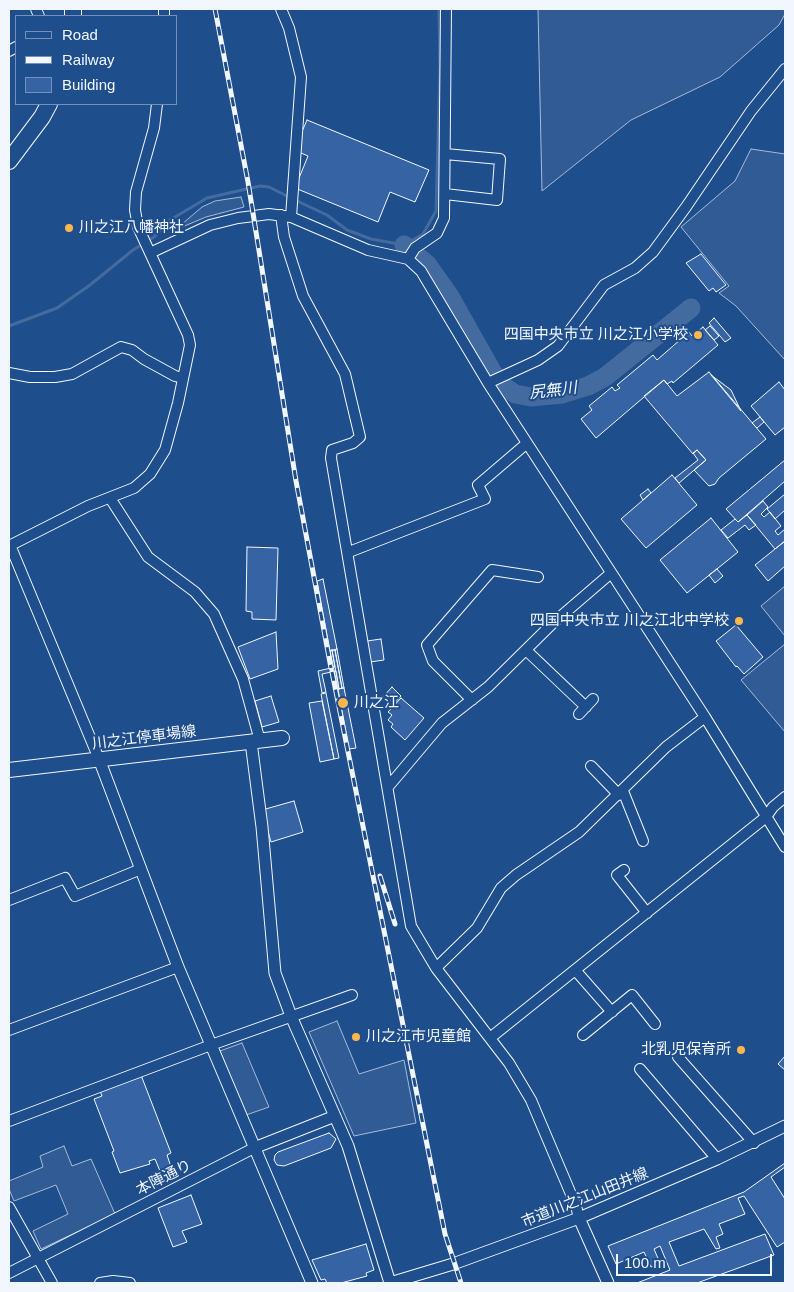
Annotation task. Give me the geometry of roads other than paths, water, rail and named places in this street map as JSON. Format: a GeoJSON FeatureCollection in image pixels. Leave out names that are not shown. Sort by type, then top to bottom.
{"type":"FeatureCollection","features":[{"type":"Feature","properties":{"kind":"highway"},"geometry":{"type":"LineString","coordinates":[[9,161],[42,117],[48,105]]}},
{"type":"Feature","properties":{"kind":"main road","name":"川之江停車場線"},"geometry":{"type":"LineString","coordinates":[[9,770],[282,738]]}},
{"type":"Feature","properties":{"kind":"street"},"geometry":{"type":"LineString","coordinates":[[281,9],[301,70],[292,194],[284,237],[303,296],[345,374],[360,437],[353,443],[332,450],[411,926],[436,968],[509,1064],[531,1100],[573,1198],[579,1218],[608,1283]]}},
{"type":"Feature","properties":{"kind":"street"},"geometry":{"type":"LineString","coordinates":[[408,259],[415,248],[436,233],[444,218],[446,9]]}},
{"type":"Feature","properties":{"kind":"street"},"geometry":{"type":"LineString","coordinates":[[488,383],[508,376],[538,360],[558,346],[604,285],[635,268],[653,252],[686,208],[751,111],[785,69]]}},
{"type":"Feature","properties":{"kind":"street"},"geometry":{"type":"LineString","coordinates":[[157,105],[154,128],[136,192],[135,210],[138,227],[188,335],[190,345],[178,404],[159,461],[134,488],[88,506],[10,543],[99,760],[178,967],[312,1283]]}},
{"type":"Feature","properties":{"kind":"street"},"geometry":{"type":"LineString","coordinates":[[445,194],[497,200],[500,159],[446,154]]}},
{"type":"Feature","properties":{"kind":"street"},"geometry":{"type":"LineString","coordinates":[[150,253],[210,225],[253,215],[288,213],[368,250],[408,259],[422,271],[526,444],[705,716],[785,848]]}},
{"type":"Feature","properties":{"kind":"street"},"geometry":{"type":"LineString","coordinates":[[9,373],[30,377],[55,377],[72,374],[121,347],[132,350],[151,364],[183,378]]}},
{"type":"Feature","properties":{"kind":"street"},"geometry":{"type":"LineString","coordinates":[[349,552],[484,499],[478,485],[526,444]]}},
{"type":"Feature","properties":{"kind":"street"},"geometry":{"type":"LineString","coordinates":[[110,498],[148,557],[195,592],[214,614],[243,679],[256,741],[275,973],[291,1016],[348,1146],[390,1283]]}},
{"type":"Feature","properties":{"kind":"street"},"geometry":{"type":"LineString","coordinates":[[472,700],[433,661],[426,645],[492,570],[538,577]]}},
{"type":"Feature","properties":{"kind":"street"},"geometry":{"type":"LineString","coordinates":[[388,787],[432,733],[472,700],[553,623],[610,574]]}},
{"type":"Feature","properties":{"kind":"street"},"geometry":{"type":"LineString","coordinates":[[526,650],[586,707]]}},
{"type":"Feature","properties":{"kind":"street"},"geometry":{"type":"LineString","coordinates":[[436,968],[477,928],[501,888],[516,875],[579,832],[666,747],[705,716]]}},
{"type":"Feature","properties":{"kind":"street"},"geometry":{"type":"LineString","coordinates":[[591,766],[621,793],[643,841]]}},
{"type":"Feature","properties":{"kind":"street"},"geometry":{"type":"LineString","coordinates":[[490,1038],[766,817],[773,807],[785,797]]}},
{"type":"Feature","properties":{"kind":"street"},"geometry":{"type":"LineString","coordinates":[[9,900],[65,878],[75,896],[141,869]]}},
{"type":"Feature","properties":{"kind":"street"},"geometry":{"type":"LineString","coordinates":[[624,870],[617,876],[647,913]]}},
{"type":"Feature","properties":{"kind":"street"},"geometry":{"type":"LineString","coordinates":[[9,1030],[178,967]]}},
{"type":"Feature","properties":{"kind":"street"},"geometry":{"type":"LineString","coordinates":[[576,971],[612,1012]]}},
{"type":"Feature","properties":{"kind":"street"},"geometry":{"type":"LineString","coordinates":[[9,1121],[211,1045],[352,995]]}},
{"type":"Feature","properties":{"kind":"street"},"geometry":{"type":"LineString","coordinates":[[583,1035],[632,996],[655,1024]]}},
{"type":"Feature","properties":{"kind":"street"},"geometry":{"type":"LineString","coordinates":[[678,1057],[754,1143]]}},
{"type":"Feature","properties":{"kind":"street"},"geometry":{"type":"LineString","coordinates":[[640,1069],[717,1159]]}},
{"type":"Feature","properties":{"kind":"street","name":"本陣通り"},"geometry":{"type":"LineString","coordinates":[[9,1273],[254,1148],[336,1116]]}},
{"type":"Feature","properties":{"kind":"street","name":"市道川之江山田井線"},"geometry":{"type":"LineString","coordinates":[[390,1283],[453,1264],[579,1218],[754,1143],[785,1126]]}},
{"type":"Feature","properties":{"kind":"street"},"geometry":{"type":"LineString","coordinates":[[9,1206],[52,1283]]}},
{"type":"Feature","properties":{"kind":"street"},"geometry":{"type":"LineString","coordinates":[[100,1283],[114,1280],[130,1283]]}},
{"type":"Feature","properties":{"kind":"waterway"},"geometry":{"type":"LineString","coordinates":[[295,200],[327,215],[347,230],[371,239],[404,245],[423,234],[436,211],[440,68],[439,9]]}},
{"type":"Feature","properties":{"kind":"waterway"},"geometry":{"type":"LineString","coordinates":[[9,326],[57,308],[90,285],[133,250],[154,237],[170,220],[207,198],[260,186],[269,187],[289,197]]}},
{"type":"Feature","properties":{"kind":"waterway","name":"尻無川"},"geometry":{"type":"LineString","coordinates":[[404,245],[427,264],[449,295],[493,373],[502,385],[515,394],[531,397],[562,394],[588,386],[605,377],[691,308]]}},
{"type":"Feature","properties":{"kind":"railway"},"geometry":{"type":"LineString","coordinates":[[215,9],[248,182],[296,481],[331,668]]}},
{"type":"Feature","properties":{"kind":"railway"},"geometry":{"type":"LineString","coordinates":[[332,672],[445,1234],[461,1283]]}},
{"type":"Feature","properties":{"kind":"railway"},"geometry":{"type":"LineString","coordinates":[[380,876],[395,924]]}},
{"type":"Feature","properties":{"kind":"place","name":"川之江八幡神社"},"geometry":{"type":"Point","coordinates":[69,228]}},
{"type":"Feature","properties":{"kind":"place","name":"四国中央市立 川之江小学校"},"geometry":{"type":"Point","coordinates":[698,335]}},
{"type":"Feature","properties":{"kind":"place","name":"四国中央市立 川之江北中学校"},"geometry":{"type":"Point","coordinates":[739,621]}},
{"type":"Feature","properties":{"kind":"place","name":"川之江"},"geometry":{"type":"Point","coordinates":[343,703]}},
{"type":"Feature","properties":{"kind":"place","name":"川之江市児童館"},"geometry":{"type":"Point","coordinates":[356,1037]}},
{"type":"Feature","properties":{"kind":"place","name":"北乳児保育所"},"geometry":{"type":"Point","coordinates":[741,1050]}}]}
